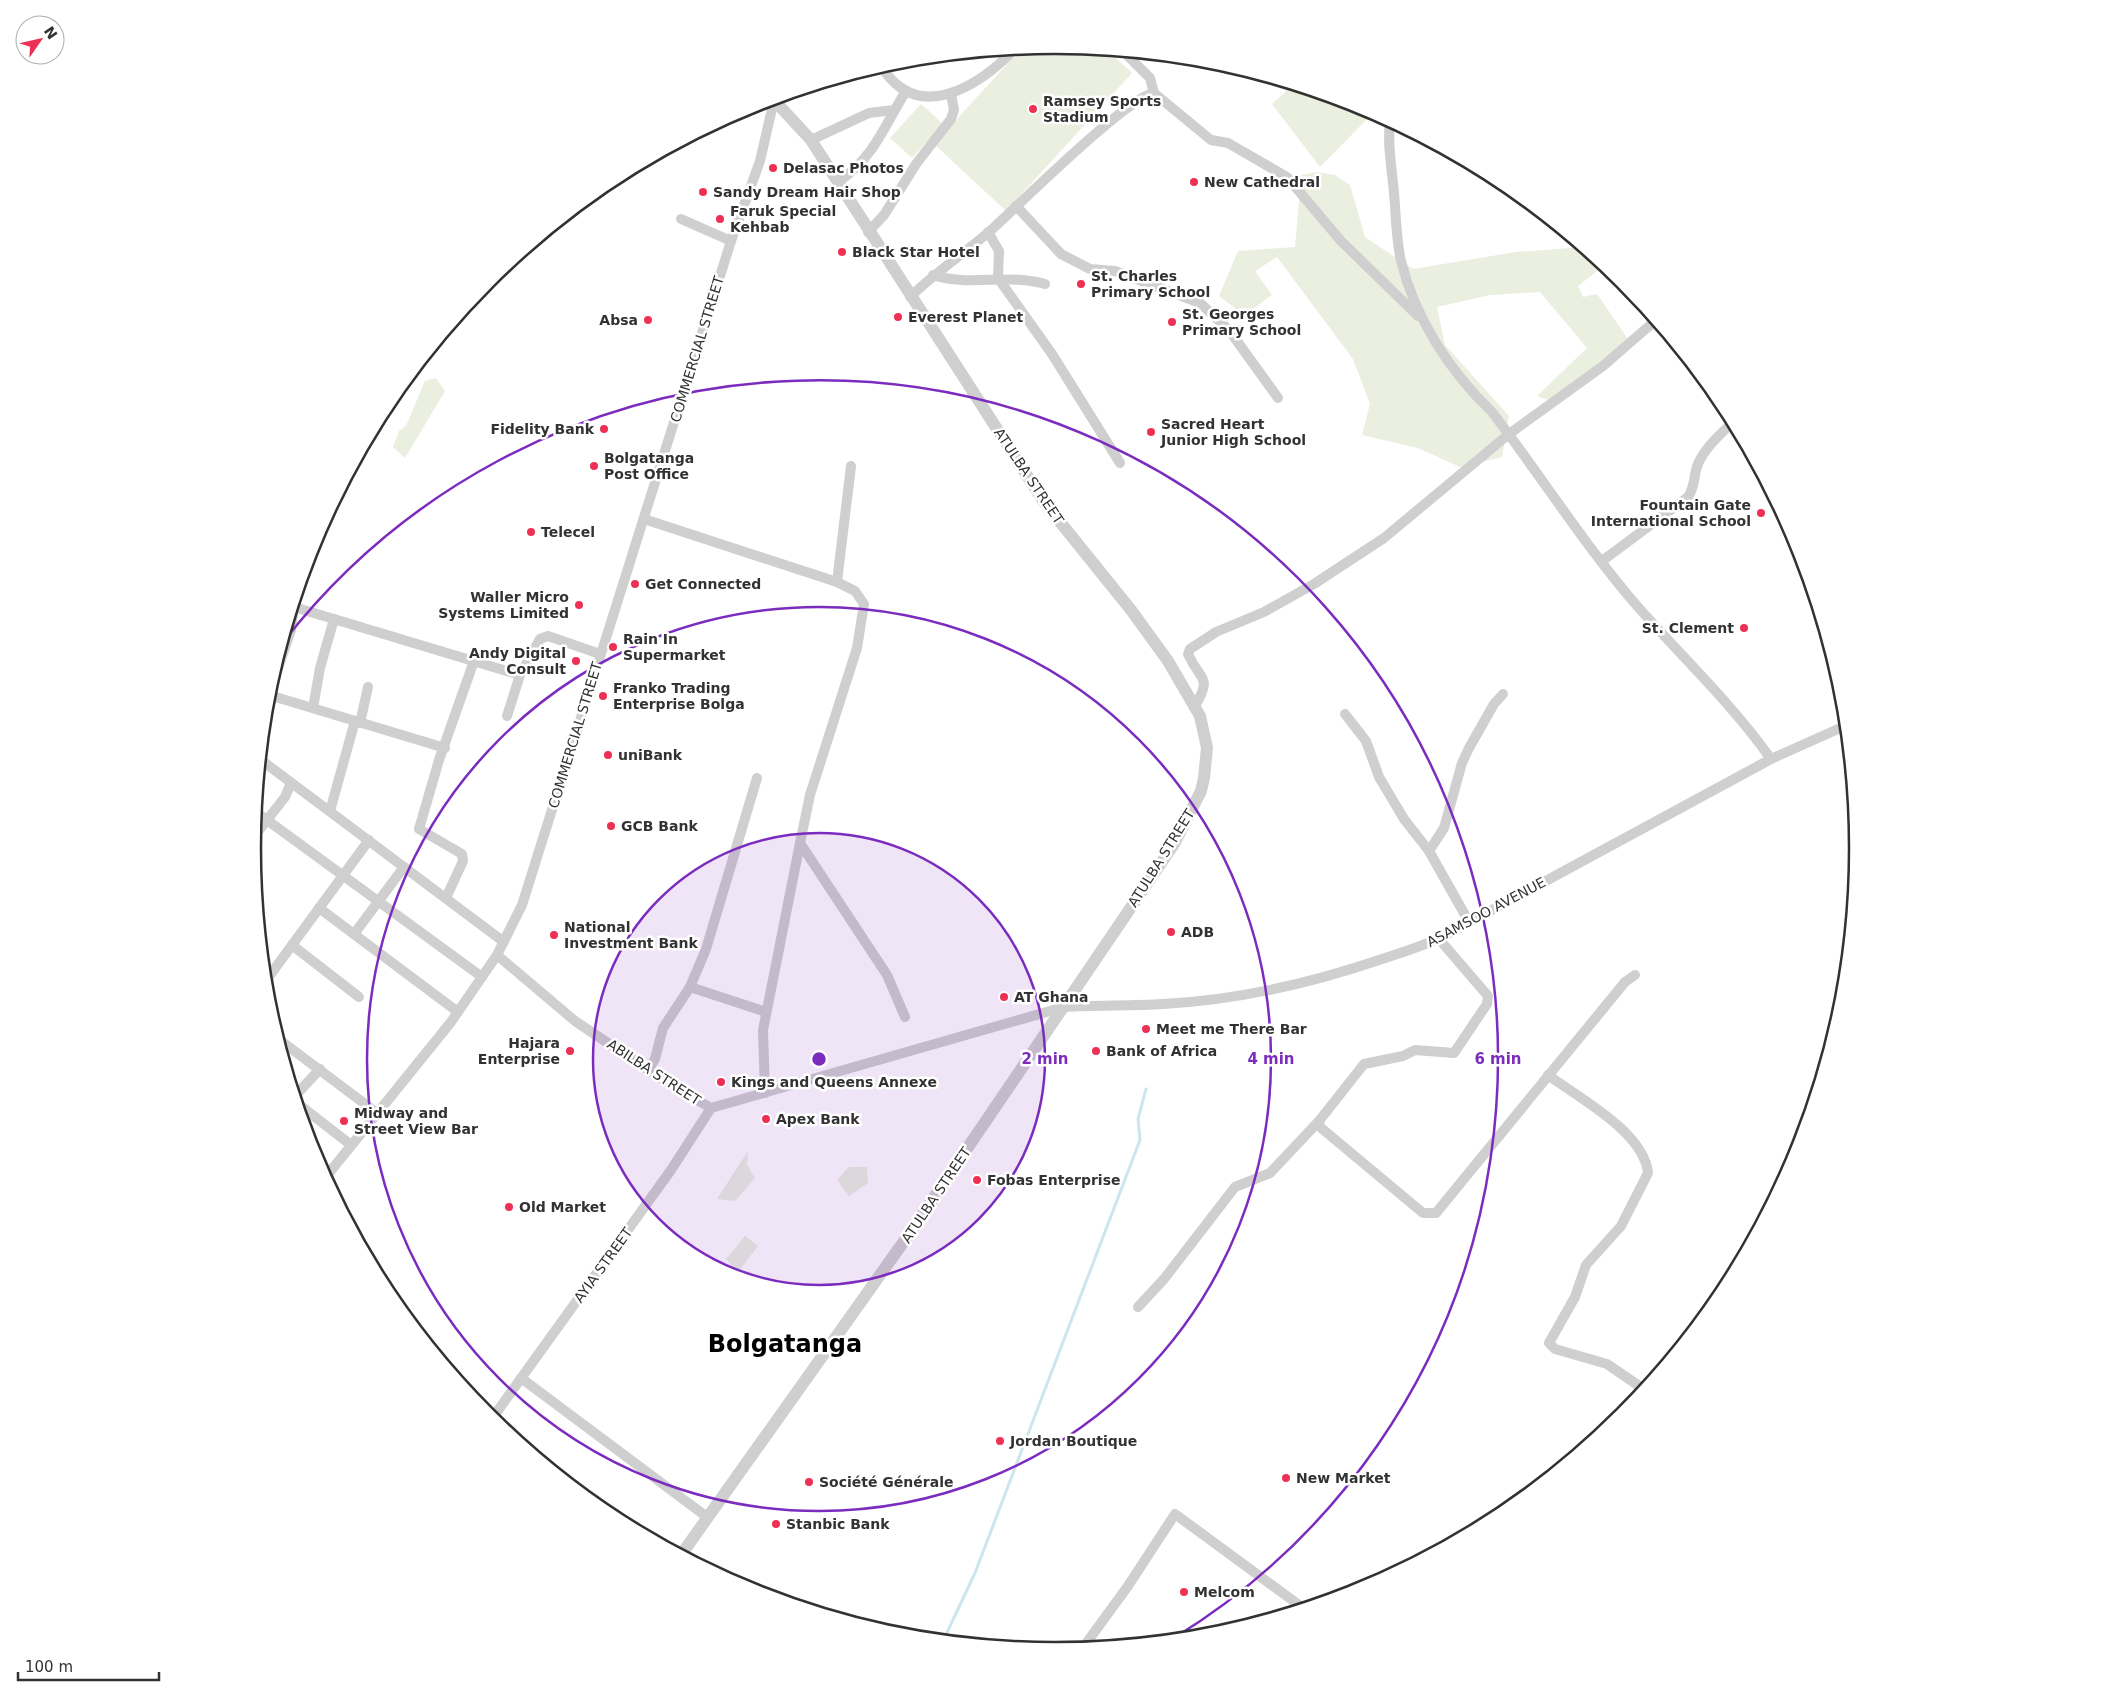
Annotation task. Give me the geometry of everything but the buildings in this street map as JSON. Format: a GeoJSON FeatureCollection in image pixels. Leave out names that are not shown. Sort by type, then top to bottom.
{"type":"FeatureCollection","features":[{"type":"Feature","properties":{"kind":"street"},"geometry":{"type":"LineString","coordinates":[[885,73],[891,82],[906,91],[926,97],[951,94],[977,81],[1008,55]]}},
{"type":"Feature","properties":{"kind":"street"},"geometry":{"type":"LineString","coordinates":[[1130,58],[1153,82],[1154,93],[1211,140],[1228,143],[1287,178],[1341,241],[1422,320]]}},
{"type":"Feature","properties":{"kind":"street"},"geometry":{"type":"LineString","coordinates":[[838,182],[854,172],[870,154],[886,130],[894,110],[906,91]]}},
{"type":"Feature","properties":{"kind":"street"},"geometry":{"type":"LineString","coordinates":[[910,297],[933,274],[988,232],[1119,115],[1148,94],[1154,93]]}},
{"type":"Feature","properties":{"kind":"street"},"geometry":{"type":"LineString","coordinates":[[868,232],[884,215],[916,164],[951,119],[954,110],[951,94]]}},
{"type":"Feature","properties":{"kind":"street","name":"ATULBA STREET"},"geometry":{"type":"LineString","coordinates":[[684,1551],[907,1237],[1174,844],[1201,791],[1206,767],[1206,738],[1195,706],[1168,661],[1136,617],[1044,502],[868,232],[811,140],[778,104]]}},
{"type":"Feature","properties":{"kind":"street","name":"COMMERCIAL STREET"},"geometry":{"type":"LineString","coordinates":[[330,1172],[458,1012],[497,955],[522,905],[533,876],[600,654],[731,241],[760,161],[772,106]]}},
{"type":"Feature","properties":{"kind":"street"},"geometry":{"type":"LineString","coordinates":[[811,140],[868,113],[894,110]]}},
{"type":"Feature","properties":{"kind":"street"},"geometry":{"type":"LineString","coordinates":[[1390,128],[1390,155],[1401,259],[1408,289],[1422,320],[1472,393],[1492,412],[1509,434],[1602,562],[1638,607],[1752,732],[1771,759]]}},
{"type":"Feature","properties":{"kind":"street"},"geometry":{"type":"LineString","coordinates":[[1016,206],[1061,254],[1090,269],[1115,271],[1200,303],[1229,330],[1278,398]]}},
{"type":"Feature","properties":{"kind":"street"},"geometry":{"type":"LineString","coordinates":[[681,219],[731,241]]}},
{"type":"Feature","properties":{"kind":"street"},"geometry":{"type":"LineString","coordinates":[[988,232],[999,251],[998,278],[1052,354],[1120,463]]}},
{"type":"Feature","properties":{"kind":"street"},"geometry":{"type":"LineString","coordinates":[[933,274],[950,280],[968,282],[998,278],[1030,279],[1045,284]]}},
{"type":"Feature","properties":{"kind":"street"},"geometry":{"type":"LineString","coordinates":[[1195,706],[1205,689],[1204,682],[1188,654],[1190,649],[1216,632],[1264,612],[1314,584],[1384,538],[1509,434],[1604,366],[1652,323]]}},
{"type":"Feature","properties":{"kind":"street"},"geometry":{"type":"LineString","coordinates":[[1602,562],[1688,498],[1694,487],[1698,466],[1704,453],[1729,427]]}},
{"type":"Feature","properties":{"kind":"street"},"geometry":{"type":"LineString","coordinates":[[837,582],[851,466]]}},
{"type":"Feature","properties":{"kind":"street"},"geometry":{"type":"LineString","coordinates":[[644,519],[837,582],[856,591],[864,604],[857,648],[810,795],[800,842],[762,1038],[765,1093]]}},
{"type":"Feature","properties":{"kind":"street"},"geometry":{"type":"LineString","coordinates":[[299,608],[520,675]]}},
{"type":"Feature","properties":{"kind":"street"},"geometry":{"type":"LineString","coordinates":[[313,708],[320,668],[334,619]]}},
{"type":"Feature","properties":{"kind":"street"},"geometry":{"type":"LineString","coordinates":[[507,716],[520,675],[540,639],[548,636],[600,654]]}},
{"type":"Feature","properties":{"kind":"street"},"geometry":{"type":"LineString","coordinates":[[446,898],[463,862],[462,854],[419,829],[474,662]]}},
{"type":"Feature","properties":{"kind":"street"},"geometry":{"type":"LineString","coordinates":[[330,812],[368,687]]}},
{"type":"Feature","properties":{"kind":"street"},"geometry":{"type":"LineString","coordinates":[[1429,851],[1444,828],[1462,763],[1469,748],[1494,704],[1503,694]]}},
{"type":"Feature","properties":{"kind":"street"},"geometry":{"type":"LineString","coordinates":[[275,700],[313,708],[445,748]]}},
{"type":"Feature","properties":{"kind":"street"},"geometry":{"type":"LineString","coordinates":[[1346,714],[1366,741],[1384,785],[1404,819],[1429,851],[1469,922]]}},
{"type":"Feature","properties":{"kind":"street","name":"ASAMSOO AVENUE"},"geometry":{"type":"LineString","coordinates":[[1064,1007],[1163,1004],[1271,990],[1352,969],[1439,939],[1771,759],[1840,728]]}},
{"type":"Feature","properties":{"kind":"street"},"geometry":{"type":"LineString","coordinates":[[266,764],[504,942]]}},
{"type":"Feature","properties":{"kind":"street"},"geometry":{"type":"LineString","coordinates":[[649,1069],[655,1059],[663,1028],[690,987],[706,949],[757,778]]}},
{"type":"Feature","properties":{"kind":"street"},"geometry":{"type":"LineString","coordinates":[[261,827],[285,797],[291,783]]}},
{"type":"Feature","properties":{"kind":"street"},"geometry":{"type":"LineString","coordinates":[[262,816],[482,977]]}},
{"type":"Feature","properties":{"kind":"street"},"geometry":{"type":"LineString","coordinates":[[271,973],[369,840]]}},
{"type":"Feature","properties":{"kind":"street"},"geometry":{"type":"LineString","coordinates":[[800,842],[887,975],[905,1017]]}},
{"type":"Feature","properties":{"kind":"street"},"geometry":{"type":"LineString","coordinates":[[354,934],[404,867]]}},
{"type":"Feature","properties":{"kind":"street"},"geometry":{"type":"LineString","coordinates":[[319,908],[458,1012]]}},
{"type":"Feature","properties":{"kind":"street"},"geometry":{"type":"LineString","coordinates":[[1138,1307],[1164,1279],[1235,1187],[1270,1173],[1319,1121],[1367,1062],[1404,1056],[1418,1050],[1454,1053],[1489,1001],[1486,992],[1439,939]]}},
{"type":"Feature","properties":{"kind":"street"},"geometry":{"type":"LineString","coordinates":[[292,945],[359,997]]}},
{"type":"Feature","properties":{"kind":"street","name":"ABILBA STREET"},"geometry":{"type":"LineString","coordinates":[[497,955],[575,1021],[666,1082],[711,1108],[1064,1007]]}},
{"type":"Feature","properties":{"kind":"street"},"geometry":{"type":"LineString","coordinates":[[1319,1121],[1320,1127],[1422,1213],[1431,1214],[1440,1209],[1625,982],[1636,975]]}},
{"type":"Feature","properties":{"kind":"street"},"geometry":{"type":"LineString","coordinates":[[690,987],[766,1012]]}},
{"type":"Feature","properties":{"kind":"street"},"geometry":{"type":"LineString","coordinates":[[286,1044],[377,1113]]}},
{"type":"Feature","properties":{"kind":"street"},"geometry":{"type":"LineString","coordinates":[[299,1091],[320,1069]]}},
{"type":"Feature","properties":{"kind":"street"},"geometry":{"type":"LineString","coordinates":[[1548,1075],[1624,1130],[1642,1155],[1648,1173],[1621,1226],[1586,1265],[1574,1297],[1549,1343],[1554,1350],[1607,1364],[1640,1386]]}},
{"type":"Feature","properties":{"kind":"street"},"geometry":{"type":"LineString","coordinates":[[304,1108],[351,1145]]}},
{"type":"Feature","properties":{"kind":"street","name":"AYIA STREET"},"geometry":{"type":"LineString","coordinates":[[497,1412],[671,1170],[711,1108]]}},
{"type":"Feature","properties":{"kind":"street"},"geometry":{"type":"LineString","coordinates":[[522,1378],[707,1517]]}},
{"type":"Feature","properties":{"kind":"street"},"geometry":{"type":"LineString","coordinates":[[1087,1642],[1128,1586],[1174,1514],[1298,1605]]}},
{"type":"Feature","properties":{"kind":"shaded area","name":"Ramsey Sports Stadium"},"geometry":{"type":"Polygon","coordinates":[[[1016,55],[1113,56],[1132,73],[1006,211],[934,144],[1016,55]]]}},
{"type":"Feature","properties":{"kind":"shaded area"},"geometry":{"type":"Polygon","coordinates":[[[1288,89],[1368,118],[1320,167],[1272,104],[1288,89]]]}},
{"type":"Feature","properties":{"kind":"shaded area"},"geometry":{"type":"Polygon","coordinates":[[[921,104],[943,124],[912,158],[890,138],[921,104]]]}},
{"type":"Feature","properties":{"kind":"shaded area"},"geometry":{"type":"Polygon","coordinates":[[[1317,172],[1335,175],[1350,185],[1365,237],[1413,269],[1516,252],[1576,248],[1599,270],[1578,286],[1583,297],[1597,294],[1630,342],[1555,402],[1537,396],[1587,348],[1540,292],[1490,295],[1437,307],[1445,345],[1509,416],[1502,457],[1460,467],[1418,448],[1362,435],[1370,404],[1353,359],[1277,257],[1255,271],[1272,295],[1244,315],[1219,296],[1238,251],[1295,247],[1301,175],[1317,172]]]}},
{"type":"Feature","properties":{"kind":"shaded area"},"geometry":{"type":"Polygon","coordinates":[[[436,378],[445,391],[405,458],[393,447],[399,431],[406,426],[425,381],[436,378]]]}},
{"type":"Feature","properties":{"kind":"shaded area"},"geometry":{"type":"Polygon","coordinates":[[[748,1151],[747,1165],[755,1178],[735,1201],[717,1199],[748,1151]]]}},
{"type":"Feature","properties":{"kind":"shaded area"},"geometry":{"type":"Polygon","coordinates":[[[849,1167],[867,1167],[868,1183],[849,1196],[837,1180],[849,1167]]]}},
{"type":"Feature","properties":{"kind":"shaded area"},"geometry":{"type":"Polygon","coordinates":[[[745,1236],[758,1246],[738,1272],[726,1259],[745,1236]]]}},
{"type":"Feature","properties":{"kind":"waterway"},"geometry":{"type":"LineString","coordinates":[[946,1635],[975,1573],[1140,1140],[1138,1119],[1146,1089]]}},
{"type":"Feature","properties":{"kind":"place","name":"Ramsey Sports Stadium"},"geometry":{"type":"Point","coordinates":[1033,109]}},
{"type":"Feature","properties":{"kind":"place","name":"Delasac Photos"},"geometry":{"type":"Point","coordinates":[773,168]}},
{"type":"Feature","properties":{"kind":"place","name":"New Cathedral"},"geometry":{"type":"Point","coordinates":[1194,182]}},
{"type":"Feature","properties":{"kind":"place","name":"Sandy Dream Hair Shop"},"geometry":{"type":"Point","coordinates":[703,192]}},
{"type":"Feature","properties":{"kind":"place","name":"Faruk Special Kehbab"},"geometry":{"type":"Point","coordinates":[720,219]}},
{"type":"Feature","properties":{"kind":"place","name":"Black Star Hotel"},"geometry":{"type":"Point","coordinates":[842,252]}},
{"type":"Feature","properties":{"kind":"place","name":"St. Charles Primary School"},"geometry":{"type":"Point","coordinates":[1081,284]}},
{"type":"Feature","properties":{"kind":"place","name":"Everest Planet"},"geometry":{"type":"Point","coordinates":[898,317]}},
{"type":"Feature","properties":{"kind":"place","name":"Absa"},"geometry":{"type":"Point","coordinates":[648,320]}},
{"type":"Feature","properties":{"kind":"place","name":"St. Georges Primary School"},"geometry":{"type":"Point","coordinates":[1172,322]}},
{"type":"Feature","properties":{"kind":"place","name":"Fidelity Bank"},"geometry":{"type":"Point","coordinates":[604,429]}},
{"type":"Feature","properties":{"kind":"place","name":"Sacred Heart Junior High School"},"geometry":{"type":"Point","coordinates":[1151,432]}},
{"type":"Feature","properties":{"kind":"place","name":"Bolgatanga Post Office"},"geometry":{"type":"Point","coordinates":[594,466]}},
{"type":"Feature","properties":{"kind":"place","name":"Fountain Gate International School"},"geometry":{"type":"Point","coordinates":[1761,513]}},
{"type":"Feature","properties":{"kind":"place","name":"Telecel"},"geometry":{"type":"Point","coordinates":[531,532]}},
{"type":"Feature","properties":{"kind":"place","name":"Get Connected"},"geometry":{"type":"Point","coordinates":[635,584]}},
{"type":"Feature","properties":{"kind":"place","name":"Waller Micro Systems Limited"},"geometry":{"type":"Point","coordinates":[579,605]}},
{"type":"Feature","properties":{"kind":"place","name":"St. Clement"},"geometry":{"type":"Point","coordinates":[1744,628]}},
{"type":"Feature","properties":{"kind":"place","name":"Rain In Supermarket"},"geometry":{"type":"Point","coordinates":[613,647]}},
{"type":"Feature","properties":{"kind":"place","name":"Andy Digital Consult"},"geometry":{"type":"Point","coordinates":[576,661]}},
{"type":"Feature","properties":{"kind":"place","name":"Franko Trading Enterprise Bolga"},"geometry":{"type":"Point","coordinates":[603,696]}},
{"type":"Feature","properties":{"kind":"place","name":"uniBank"},"geometry":{"type":"Point","coordinates":[608,755]}},
{"type":"Feature","properties":{"kind":"place","name":"GCB Bank"},"geometry":{"type":"Point","coordinates":[611,826]}},
{"type":"Feature","properties":{"kind":"place","name":"ADB"},"geometry":{"type":"Point","coordinates":[1171,932]}},
{"type":"Feature","properties":{"kind":"place","name":"National Investment Bank"},"geometry":{"type":"Point","coordinates":[554,935]}},
{"type":"Feature","properties":{"kind":"place","name":"AT Ghana"},"geometry":{"type":"Point","coordinates":[1004,997]}},
{"type":"Feature","properties":{"kind":"place","name":"Meet me There Bar"},"geometry":{"type":"Point","coordinates":[1146,1029]}},
{"type":"Feature","properties":{"kind":"place","name":"Hajara Enterprise"},"geometry":{"type":"Point","coordinates":[570,1051]}},
{"type":"Feature","properties":{"kind":"place","name":"Bank of Africa"},"geometry":{"type":"Point","coordinates":[1096,1051]}},
{"type":"Feature","properties":{"kind":"place","name":"Kings and Queens Annexe"},"geometry":{"type":"Point","coordinates":[721,1082]}},
{"type":"Feature","properties":{"kind":"place","name":"Apex Bank"},"geometry":{"type":"Point","coordinates":[766,1119]}},
{"type":"Feature","properties":{"kind":"place","name":"Midway and Street View Bar"},"geometry":{"type":"Point","coordinates":[344,1121]}},
{"type":"Feature","properties":{"kind":"place","name":"Fobas Enterprise"},"geometry":{"type":"Point","coordinates":[977,1180]}},
{"type":"Feature","properties":{"kind":"place","name":"Old Market"},"geometry":{"type":"Point","coordinates":[509,1207]}},
{"type":"Feature","properties":{"kind":"place","name":"Jordan Boutique"},"geometry":{"type":"Point","coordinates":[1000,1441]}},
{"type":"Feature","properties":{"kind":"place","name":"New Market"},"geometry":{"type":"Point","coordinates":[1286,1478]}},
{"type":"Feature","properties":{"kind":"place","name":"Société Générale"},"geometry":{"type":"Point","coordinates":[809,1482]}},
{"type":"Feature","properties":{"kind":"place","name":"Stanbic Bank"},"geometry":{"type":"Point","coordinates":[776,1524]}},
{"type":"Feature","properties":{"kind":"place","name":"Melcom"},"geometry":{"type":"Point","coordinates":[1184,1592]}},
{"type":"Feature","properties":{"kind":"district","name":"Bolgatanga"},"geometry":{"type":"Point","coordinates":[785,1344]}}]}
